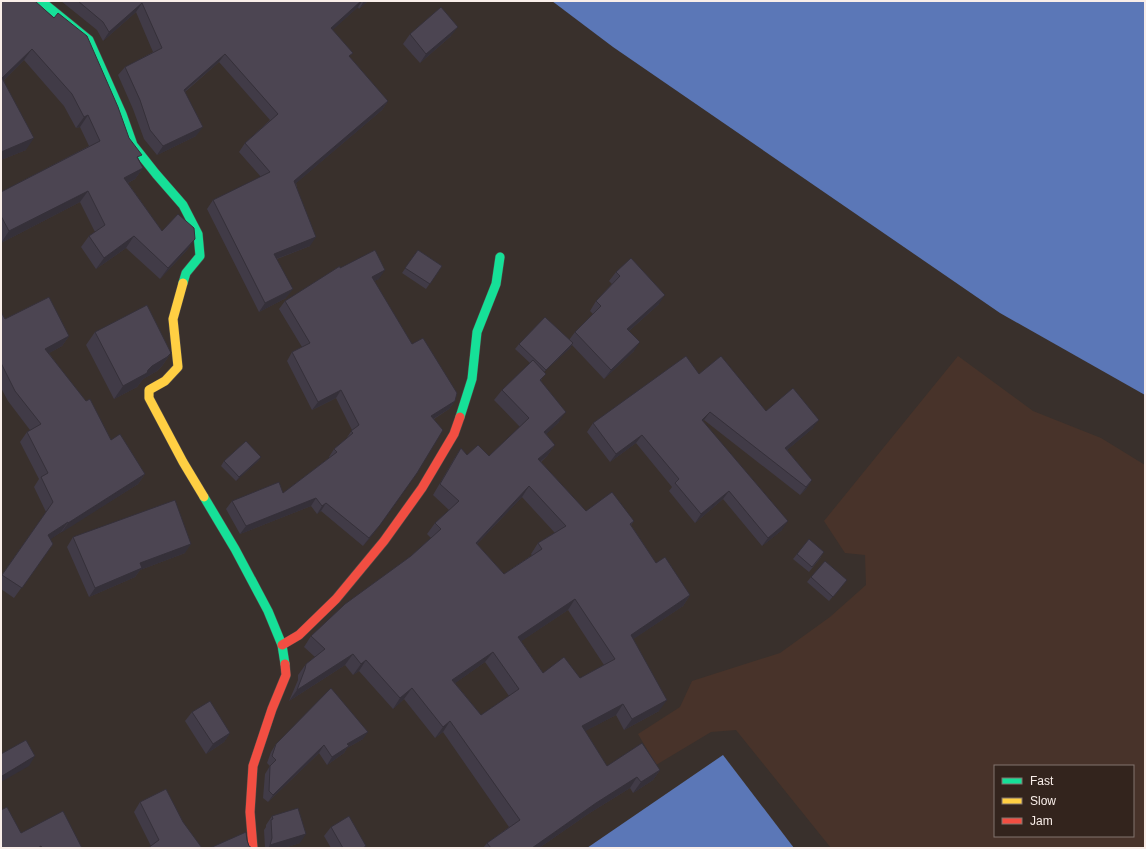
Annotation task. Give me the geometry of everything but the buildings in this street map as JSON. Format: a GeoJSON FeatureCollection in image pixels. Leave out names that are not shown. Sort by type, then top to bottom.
{"type":"FeatureCollection","features":[{"type":"Feature","properties":{"kind":"street"},"geometry":{"type":"LineString","coordinates":[[41,1],[89,40],[122,114],[133,145],[183,205],[198,234],[200,256],[186,273],[173,319],[178,367],[165,381],[149,390],[149,398],[183,462],[235,548],[268,611],[282,645],[286,675],[272,709],[253,766],[250,812],[253,848]]}},
{"type":"Feature","properties":{"kind":"street"},"geometry":{"type":"LineString","coordinates":[[282,645],[299,635],[336,600],[384,541],[422,488],[454,434],[472,379],[477,332],[496,284],[500,256]]}},
{"type":"Feature","properties":{"kind":"shaded area"},"geometry":{"type":"Polygon","coordinates":[[[958,356],[1033,411],[1101,438],[1145,465],[1145,848],[831,848],[736,730],[711,732],[656,765],[638,734],[680,707],[692,681],[780,653],[830,617],[866,585],[865,555],[845,553],[824,521],[958,356]]]}},
{"type":"Feature","properties":{"kind":"water"},"geometry":{"type":"Polygon","coordinates":[[[552,1],[1145,1],[1145,395],[1000,313],[613,47],[552,1]]]}},
{"type":"Feature","properties":{"kind":"water"},"geometry":{"type":"Polygon","coordinates":[[[723,755],[794,848],[587,848],[723,755]]]}},
{"type":"Feature","properties":{"kind":"traffic: fast"},"geometry":{"type":"LineString","coordinates":[[41,1],[89,40],[122,114],[133,145],[183,205],[198,234],[200,256],[186,273],[183,283]]}},
{"type":"Feature","properties":{"kind":"traffic: fast"},"geometry":{"type":"LineString","coordinates":[[460,417],[472,379],[477,332],[496,284],[500,257]]}},
{"type":"Feature","properties":{"kind":"traffic: fast"},"geometry":{"type":"LineString","coordinates":[[204,497],[235,549],[268,611],[282,645],[285,664]]}},
{"type":"Feature","properties":{"kind":"traffic: slow"},"geometry":{"type":"LineString","coordinates":[[183,283],[173,319],[178,367],[165,381],[149,390],[149,398],[183,462],[204,497]]}},
{"type":"Feature","properties":{"kind":"traffic: jam"},"geometry":{"type":"LineString","coordinates":[[282,645],[299,635],[336,599],[384,541],[422,488],[454,434],[460,417]]}},
{"type":"Feature","properties":{"kind":"traffic: jam"},"geometry":{"type":"LineString","coordinates":[[253,848],[250,812],[253,766],[272,709],[286,675],[285,664]]}}]}
